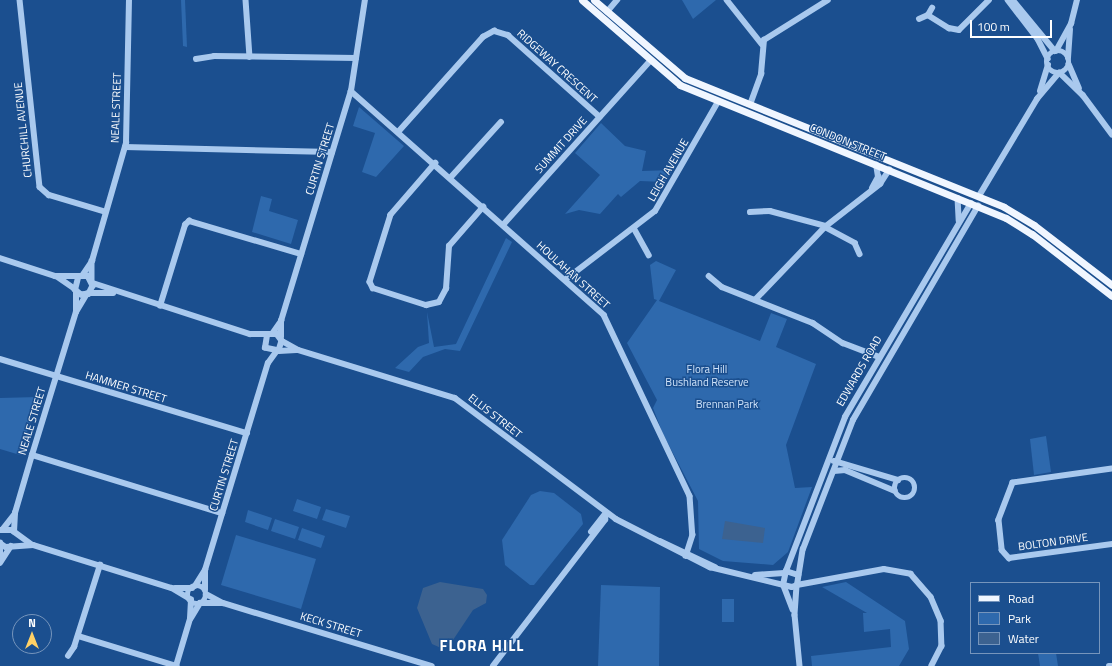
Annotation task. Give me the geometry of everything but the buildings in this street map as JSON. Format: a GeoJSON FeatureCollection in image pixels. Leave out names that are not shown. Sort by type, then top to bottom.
{"type":"FeatureCollection","features":[{"type":"Feature","properties":{"kind":"main road","name":"CONDON STREET"},"geometry":{"type":"LineString","coordinates":[[582,0],[650,62],[680,85],[718,102],[975,205],[1026,230],[1112,296]]}},
{"type":"Feature","properties":{"kind":"main road","name":"CONDON STREET"},"geometry":{"type":"LineString","coordinates":[[594,0],[677,73],[750,105],[980,196],[1026,219],[1112,285]]}},
{"type":"Feature","properties":{"kind":"main road"},"geometry":{"type":"LineString","coordinates":[[747,113],[750,105]]}},
{"type":"Feature","properties":{"kind":"main road"},"geometry":{"type":"LineString","coordinates":[[869,153],[889,170]]}},
{"type":"Feature","properties":{"kind":"main road","name":"EDWARDS ROAD"},"geometry":{"type":"LineString","coordinates":[[975,205],[980,196]]}},
{"type":"Feature","properties":{"kind":"street","name":"CHURCHILL AVENUE"},"geometry":{"type":"LineString","coordinates":[[20,0],[40,187],[49,195],[106,212]]}},
{"type":"Feature","properties":{"kind":"street","name":"NEALE STREET"},"geometry":{"type":"LineString","coordinates":[[76,312],[89,293],[92,281],[92,261],[125,147],[128,0]]}},
{"type":"Feature","properties":{"kind":"street"},"geometry":{"type":"LineString","coordinates":[[246,0],[250,57]]}},
{"type":"Feature","properties":{"kind":"street","name":"CURTIN STREET"},"geometry":{"type":"LineString","coordinates":[[194,587],[205,570],[268,363],[277,351],[282,339],[281,321],[351,91],[365,0]]}},
{"type":"Feature","properties":{"kind":"street"},"geometry":{"type":"LineString","coordinates":[[607,12],[617,0]]}},
{"type":"Feature","properties":{"kind":"street"},"geometry":{"type":"LineString","coordinates":[[727,0],[762,44]]}},
{"type":"Feature","properties":{"kind":"street"},"geometry":{"type":"LineString","coordinates":[[814,0],[818,6]]}},
{"type":"Feature","properties":{"kind":"street"},"geometry":{"type":"LineString","coordinates":[[750,105],[761,74],[762,44],[769,35],[828,0]]}},
{"type":"Feature","properties":{"kind":"street"},"geometry":{"type":"LineString","coordinates":[[928,15],[949,28],[959,30],[989,0]]}},
{"type":"Feature","properties":{"kind":"street"},"geometry":{"type":"LineString","coordinates":[[1008,0],[1038,39],[1048,62],[1082,95],[1112,134]]}},
{"type":"Feature","properties":{"kind":"street"},"geometry":{"type":"LineString","coordinates":[[1013,0],[1055,51],[1068,61]]}},
{"type":"Feature","properties":{"kind":"street"},"geometry":{"type":"LineString","coordinates":[[1077,0],[1071,24],[1068,61],[1082,95]]}},
{"type":"Feature","properties":{"kind":"street"},"geometry":{"type":"LineString","coordinates":[[920,19],[928,15],[932,8]]}},
{"type":"Feature","properties":{"kind":"street"},"geometry":{"type":"LineString","coordinates":[[1048,62],[1071,24]]}},
{"type":"Feature","properties":{"kind":"street","name":"RIDGEWAY CRESCENT"},"geometry":{"type":"LineString","coordinates":[[399,130],[483,37],[494,31],[508,35],[600,117]]}},
{"type":"Feature","properties":{"kind":"street"},"geometry":{"type":"LineString","coordinates":[[196,59],[250,57],[356,58]]}},
{"type":"Feature","properties":{"kind":"street","name":"EDWARDS ROAD"},"geometry":{"type":"LineString","coordinates":[[980,196],[1037,99],[1068,61]]}},
{"type":"Feature","properties":{"kind":"street","name":"SUMMIT DRIVE"},"geometry":{"type":"LineString","coordinates":[[503,225],[650,62]]}},
{"type":"Feature","properties":{"kind":"street","name":"EDWARDS ROAD"},"geometry":{"type":"LineString","coordinates":[[1037,99],[1048,62]]}},
{"type":"Feature","properties":{"kind":"street","name":"HOULAHAN STREET"},"geometry":{"type":"LineString","coordinates":[[351,91],[399,130],[452,177],[483,207],[566,280],[609,323],[688,491],[694,523],[687,554]]}},
{"type":"Feature","properties":{"kind":"street","name":"LEIGH AVENUE"},"geometry":{"type":"LineString","coordinates":[[566,280],[658,208],[718,102]]}},
{"type":"Feature","properties":{"kind":"street"},"geometry":{"type":"LineString","coordinates":[[452,177],[501,122]]}},
{"type":"Feature","properties":{"kind":"street"},"geometry":{"type":"LineString","coordinates":[[125,147],[332,152]]}},
{"type":"Feature","properties":{"kind":"street"},"geometry":{"type":"LineString","coordinates":[[436,163],[390,215],[370,282],[372,288],[426,305],[439,302],[446,288],[449,246],[483,207]]}},
{"type":"Feature","properties":{"kind":"street"},"geometry":{"type":"LineString","coordinates":[[871,190],[878,177],[876,165]]}},
{"type":"Feature","properties":{"kind":"street"},"geometry":{"type":"LineString","coordinates":[[755,300],[825,227],[887,177],[889,170]]}},
{"type":"Feature","properties":{"kind":"street"},"geometry":{"type":"LineString","coordinates":[[958,198],[961,210],[958,226]]}},
{"type":"Feature","properties":{"kind":"street","name":"EDWARDS ROAD"},"geometry":{"type":"LineString","coordinates":[[783,585],[785,572],[845,417],[879,357],[958,226],[975,205]]}},
{"type":"Feature","properties":{"kind":"street","name":"EDWARDS ROAD"},"geometry":{"type":"LineString","coordinates":[[797,586],[803,550],[858,411],[975,205]]}},
{"type":"Feature","properties":{"kind":"street"},"geometry":{"type":"LineString","coordinates":[[750,212],[766,211],[825,227],[855,243],[860,254]]}},
{"type":"Feature","properties":{"kind":"street"},"geometry":{"type":"LineString","coordinates":[[160,306],[185,225],[189,221],[301,254]]}},
{"type":"Feature","properties":{"kind":"street"},"geometry":{"type":"LineString","coordinates":[[634,228],[649,255]]}},
{"type":"Feature","properties":{"kind":"street"},"geometry":{"type":"LineString","coordinates":[[0,258],[55,276],[76,290],[89,293],[117,293]]}},
{"type":"Feature","properties":{"kind":"street","name":"NEALE STREET"},"geometry":{"type":"LineString","coordinates":[[12,545],[15,513],[76,312],[76,290],[80,277],[92,261]]}},
{"type":"Feature","properties":{"kind":"street"},"geometry":{"type":"LineString","coordinates":[[55,276],[80,277],[117,293],[250,334],[270,335]]}},
{"type":"Feature","properties":{"kind":"street"},"geometry":{"type":"LineString","coordinates":[[709,276],[722,287],[813,323],[843,342],[879,357]]}},
{"type":"Feature","properties":{"kind":"street","name":"CURTIN STREET"},"geometry":{"type":"LineString","coordinates":[[268,363],[265,347],[270,335],[281,321]]}},
{"type":"Feature","properties":{"kind":"street"},"geometry":{"type":"LineString","coordinates":[[250,334],[265,347],[277,351]]}},
{"type":"Feature","properties":{"kind":"street","name":"ELLIS STREET"},"geometry":{"type":"LineString","coordinates":[[270,335],[282,339],[298,350],[458,400],[606,513],[659,541],[717,568],[753,575],[783,585],[797,586],[813,581],[890,569],[911,574],[931,597],[941,620],[942,646],[932,666]]}},
{"type":"Feature","properties":{"kind":"street","name":"ELLIS STREET"},"geometry":{"type":"LineString","coordinates":[[277,351],[298,350]]}},
{"type":"Feature","properties":{"kind":"street","name":"HAMMER STREET"},"geometry":{"type":"LineString","coordinates":[[0,359],[247,433]]}},
{"type":"Feature","properties":{"kind":"street"},"geometry":{"type":"LineString","coordinates":[[32,455],[222,513]]}},
{"type":"Feature","properties":{"kind":"street"},"geometry":{"type":"LineString","coordinates":[[828,463],[837,461],[898,480],[910,479],[914,492],[905,498],[895,491],[845,470],[834,471]]}},
{"type":"Feature","properties":{"kind":"street","name":"BOLTON DRIVE"},"geometry":{"type":"LineString","coordinates":[[1112,469],[1013,483],[999,520],[1002,550],[1009,558],[1112,544]]}},
{"type":"Feature","properties":{"kind":"street"},"geometry":{"type":"LineString","coordinates":[[895,491],[898,480]]}},
{"type":"Feature","properties":{"kind":"street","name":"NEALE STREET"},"geometry":{"type":"LineString","coordinates":[[2,530],[15,513]]}},
{"type":"Feature","properties":{"kind":"street"},"geometry":{"type":"LineString","coordinates":[[493,666],[590,534],[605,520],[606,513]]}},
{"type":"Feature","properties":{"kind":"street"},"geometry":{"type":"LineString","coordinates":[[2,530],[14,532],[33,545],[172,588],[190,600]]}},
{"type":"Feature","properties":{"kind":"street"},"geometry":{"type":"LineString","coordinates":[[0,562],[0,543],[12,545],[33,545]]}},
{"type":"Feature","properties":{"kind":"street"},"geometry":{"type":"LineString","coordinates":[[0,562],[12,545]]}},
{"type":"Feature","properties":{"kind":"street"},"geometry":{"type":"LineString","coordinates":[[68,656],[78,636],[100,566]]}},
{"type":"Feature","properties":{"kind":"street","name":"CURTIN STREET"},"geometry":{"type":"LineString","coordinates":[[205,570],[205,592]]}},
{"type":"Feature","properties":{"kind":"street"},"geometry":{"type":"LineString","coordinates":[[785,572],[813,581]]}},
{"type":"Feature","properties":{"kind":"street","name":"ELLIS STREET"},"geometry":{"type":"LineString","coordinates":[[753,575],[785,572]]}},
{"type":"Feature","properties":{"kind":"street"},"geometry":{"type":"LineString","coordinates":[[783,585],[795,615]]}},
{"type":"Feature","properties":{"kind":"street"},"geometry":{"type":"LineString","coordinates":[[797,586],[795,615],[800,666]]}},
{"type":"Feature","properties":{"kind":"street"},"geometry":{"type":"LineString","coordinates":[[78,636],[176,666],[190,619],[190,600],[194,587],[172,588]]}},
{"type":"Feature","properties":{"kind":"street","name":"KECK STREET"},"geometry":{"type":"LineString","coordinates":[[194,587],[224,603],[432,666]]}},
{"type":"Feature","properties":{"kind":"street"},"geometry":{"type":"LineString","coordinates":[[190,619],[201,603],[205,592]]}},
{"type":"Feature","properties":{"kind":"street","name":"KECK STREET"},"geometry":{"type":"LineString","coordinates":[[190,600],[201,603],[224,603]]}},
{"type":"Feature","properties":{"kind":"green space"},"geometry":{"type":"Polygon","coordinates":[[[181,0],[185,0],[187,47],[183,46],[181,0]]]}},
{"type":"Feature","properties":{"kind":"green space"},"geometry":{"type":"Polygon","coordinates":[[[682,0],[716,0],[693,19],[682,0]]]}},
{"type":"Feature","properties":{"kind":"green space"},"geometry":{"type":"Polygon","coordinates":[[[359,107],[404,146],[376,177],[362,172],[375,133],[353,126],[359,107]]]}},
{"type":"Feature","properties":{"kind":"green space"},"geometry":{"type":"Polygon","coordinates":[[[601,123],[625,146],[646,151],[642,171],[673,170],[665,182],[640,181],[621,197],[618,194],[600,214],[579,210],[565,214],[600,175],[575,153],[601,123]]]}},
{"type":"Feature","properties":{"kind":"green space"},"geometry":{"type":"Polygon","coordinates":[[[261,196],[272,199],[269,211],[298,220],[291,244],[252,232],[261,196]]]}},
{"type":"Feature","properties":{"kind":"green space"},"geometry":{"type":"Polygon","coordinates":[[[506,238],[512,242],[460,351],[445,349],[423,357],[409,372],[395,368],[418,347],[429,343],[427,312],[434,347],[456,344],[506,238]]]}},
{"type":"Feature","properties":{"kind":"green space","name":"Brennan Park"},"geometry":{"type":"Polygon","coordinates":[[[656,261],[676,270],[659,301],[760,341],[771,313],[787,319],[776,347],[816,364],[786,445],[795,488],[812,487],[788,552],[773,565],[723,561],[699,549],[698,501],[663,434],[653,408],[657,400],[627,343],[657,300],[654,299],[650,265],[656,261]]]}},
{"type":"Feature","properties":{"kind":"green space"},"geometry":{"type":"Polygon","coordinates":[[[38,397],[20,455],[0,449],[0,398],[38,397]]]}},
{"type":"Feature","properties":{"kind":"green space"},"geometry":{"type":"Polygon","coordinates":[[[1046,436],[1051,472],[1034,475],[1030,439],[1046,436]]]}},
{"type":"Feature","properties":{"kind":"green space"},"geometry":{"type":"Polygon","coordinates":[[[540,491],[554,493],[581,514],[583,524],[534,585],[530,585],[505,565],[502,540],[531,495],[540,491]]]}},
{"type":"Feature","properties":{"kind":"green space"},"geometry":{"type":"Polygon","coordinates":[[[297,499],[321,507],[317,519],[293,511],[297,499]]]}},
{"type":"Feature","properties":{"kind":"green space"},"geometry":{"type":"Polygon","coordinates":[[[326,509],[350,516],[346,528],[322,520],[326,509]]]}},
{"type":"Feature","properties":{"kind":"green space"},"geometry":{"type":"Polygon","coordinates":[[[248,510],[272,518],[268,530],[245,522],[248,510]]]}},
{"type":"Feature","properties":{"kind":"green space"},"geometry":{"type":"Polygon","coordinates":[[[275,519],[299,527],[295,539],[271,531],[275,519]]]}},
{"type":"Feature","properties":{"kind":"green space"},"geometry":{"type":"Polygon","coordinates":[[[302,528],[325,536],[321,548],[298,540],[302,528]]]}},
{"type":"Feature","properties":{"kind":"green space"},"geometry":{"type":"Polygon","coordinates":[[[236,535],[316,559],[301,609],[221,585],[236,535]]]}},
{"type":"Feature","properties":{"kind":"green space"},"geometry":{"type":"Polygon","coordinates":[[[846,582],[905,621],[909,649],[899,666],[812,666],[811,656],[891,647],[890,629],[864,632],[863,613],[867,613],[822,587],[846,582]]]}},
{"type":"Feature","properties":{"kind":"green space"},"geometry":{"type":"Polygon","coordinates":[[[601,585],[660,587],[659,666],[598,666],[601,585]]]}},
{"type":"Feature","properties":{"kind":"green space"},"geometry":{"type":"Polygon","coordinates":[[[722,599],[734,599],[734,622],[722,622],[722,599]]]}},
{"type":"Feature","properties":{"kind":"green space"},"geometry":{"type":"Polygon","coordinates":[[[1038,654],[1056,654],[1058,666],[1040,666],[1038,654]]]}},
{"type":"Feature","properties":{"kind":"water"},"geometry":{"type":"Polygon","coordinates":[[[725,521],[765,528],[763,543],[722,539],[725,521]]]}},
{"type":"Feature","properties":{"kind":"water"},"geometry":{"type":"Polygon","coordinates":[[[440,582],[483,589],[487,595],[486,603],[473,610],[449,646],[441,648],[432,644],[417,608],[423,588],[440,582]]]}},
{"type":"Feature","properties":{"kind":"district","name":"FLORA HILL"},"geometry":{"type":"Point","coordinates":[482,646]}},
{"type":"Feature","properties":{"kind":"park label","name":"Flora Hill Bushland Reserve"},"geometry":{"type":"Point","coordinates":[707,376]}}]}
